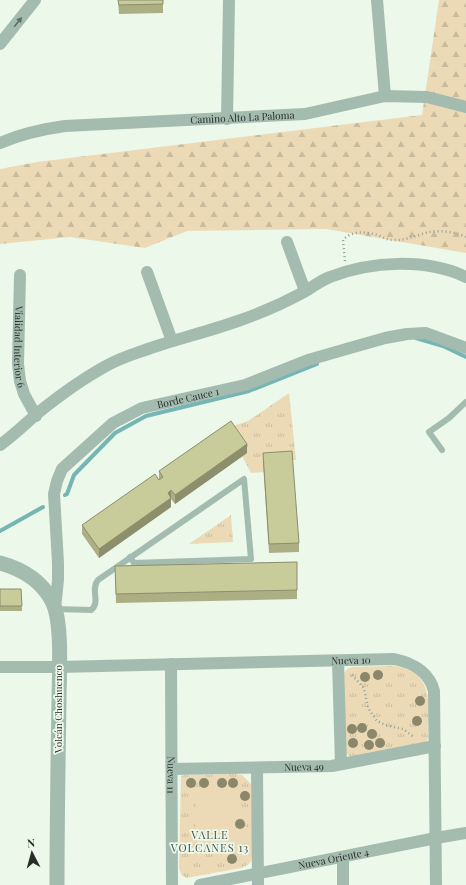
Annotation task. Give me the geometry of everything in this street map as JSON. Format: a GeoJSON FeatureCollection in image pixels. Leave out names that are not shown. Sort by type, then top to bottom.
{"type":"FeatureCollection","features":[{"type":"Feature","properties":{"kind":"street"},"geometry":{"type":"LineString","coordinates":[[0,44],[35,0]]}},
{"type":"Feature","properties":{"kind":"street"},"geometry":{"type":"LineString","coordinates":[[227,119],[229,0]]}},
{"type":"Feature","properties":{"kind":"street"},"geometry":{"type":"LineString","coordinates":[[377,0],[385,96]]}},
{"type":"Feature","properties":{"kind":"street","name":"Camino Alto La Paloma"},"geometry":{"type":"LineString","coordinates":[[0,143],[16,136],[65,126],[305,114],[385,96],[426,97],[466,107]]}},
{"type":"Feature","properties":{"kind":"street","name":"Camino Alto La Paloma"},"geometry":{"type":"LineString","coordinates":[[0,133],[16,136]]}},
{"type":"Feature","properties":{"kind":"street"},"geometry":{"type":"LineString","coordinates":[[287,242],[305,291]]}},
{"type":"Feature","properties":{"kind":"street"},"geometry":{"type":"LineString","coordinates":[[0,445],[36,416],[107,365],[122,358],[172,341],[261,313],[329,277],[347,272],[388,265],[409,264],[457,272],[466,277]]}},
{"type":"Feature","properties":{"kind":"street"},"geometry":{"type":"LineString","coordinates":[[147,272],[172,341]]}},
{"type":"Feature","properties":{"kind":"street","name":"Vialidad Interior 6"},"geometry":{"type":"LineString","coordinates":[[20,275],[18,364],[20,381],[24,394],[36,416]]}},
{"type":"Feature","properties":{"kind":"street","name":"Borde Cauce 1"},"geometry":{"type":"LineString","coordinates":[[55,609],[58,563],[54,494],[57,481],[62,469],[113,423],[142,408],[245,385],[308,360],[385,338],[407,334],[426,333],[466,348]]}},
{"type":"Feature","properties":{"kind":"street","name":"Volcán Choshuenco"},"geometry":{"type":"LineString","coordinates":[[0,563],[17,568],[33,579],[47,593],[55,609],[58,627],[59,667],[57,885]]}},
{"type":"Feature","properties":{"kind":"street","name":"Nueva 10"},"geometry":{"type":"LineString","coordinates":[[0,667],[394,659],[406,662],[422,670],[432,684],[434,692],[431,747],[436,838],[436,885]]}},
{"type":"Feature","properties":{"kind":"street"},"geometry":{"type":"LineString","coordinates":[[338,661],[341,764]]}},
{"type":"Feature","properties":{"kind":"street","name":"Nueva 11"},"geometry":{"type":"LineString","coordinates":[[171,664],[172,885]]}},
{"type":"Feature","properties":{"kind":"street","name":"Nueva 49"},"geometry":{"type":"LineString","coordinates":[[172,769],[322,767],[431,747]]}},
{"type":"Feature","properties":{"kind":"street"},"geometry":{"type":"LineString","coordinates":[[257,768],[258,879]]}},
{"type":"Feature","properties":{"kind":"street","name":"Nueva Oriente 4"},"geometry":{"type":"LineString","coordinates":[[200,885],[258,879],[343,857],[466,833]]}},
{"type":"Feature","properties":{"kind":"street"},"geometry":{"type":"LineString","coordinates":[[342,885],[343,857]]}},
{"type":"Feature","properties":{"kind":"lane"},"geometry":{"type":"LineString","coordinates":[[442,450],[429,432],[450,418],[466,402]]}},
{"type":"Feature","properties":{"kind":"lane"},"geometry":{"type":"LineString","coordinates":[[55,609],[91,610],[94,608],[95,584],[130,558],[244,479],[251,559],[134,564],[130,558]]}},
{"type":"Feature","properties":{"kind":"path"},"geometry":{"type":"LineString","coordinates":[[347,272],[343,240],[348,235],[357,233],[368,234],[392,240],[404,239],[435,232],[449,233],[466,237]]}},
{"type":"Feature","properties":{"kind":"path"},"geometry":{"type":"LineString","coordinates":[[338,661],[364,688],[368,708],[377,721],[385,725],[405,730],[431,747]]}},
{"type":"Feature","properties":{"kind":"green space"},"geometry":{"type":"Polygon","coordinates":[[[439,0],[466,0],[466,253],[326,229],[187,231],[145,248],[70,237],[0,244],[0,169],[37,162],[422,115],[439,0]]]}},
{"type":"Feature","properties":{"kind":"green space"},"geometry":{"type":"Polygon","coordinates":[[[289,393],[296,460],[292,460],[264,472],[251,473],[242,456],[247,452],[227,428],[248,421],[289,393]]]}},
{"type":"Feature","properties":{"kind":"green space"},"geometry":{"type":"Polygon","coordinates":[[[231,515],[233,542],[189,544],[231,515]]]}},
{"type":"Feature","properties":{"kind":"green space"},"geometry":{"type":"Polygon","coordinates":[[[395,666],[408,670],[417,676],[423,683],[427,693],[429,714],[427,741],[423,744],[350,757],[345,752],[344,673],[347,669],[352,667],[395,666]]]}},
{"type":"Feature","properties":{"kind":"green space"},"geometry":{"type":"Polygon","coordinates":[[[235,774],[242,775],[251,784],[253,851],[251,860],[247,865],[241,868],[186,878],[182,875],[179,869],[181,776],[235,774]],[[196,788],[196,852],[236,852],[236,788],[196,788]]]}},
{"type":"Feature","properties":{"kind":"green space"},"geometry":{"type":"Polygon","coordinates":[[[196,787],[236,788],[236,852],[196,852],[196,787]]]}},
{"type":"Feature","properties":{"kind":"building"},"geometry":{"type":"Polygon","coordinates":[[[118,0],[163,0],[163,4],[119,5],[118,0]]]}},
{"type":"Feature","properties":{"kind":"building"},"geometry":{"type":"Polygon","coordinates":[[[231,421],[247,444],[175,495],[171,490],[168,493],[171,498],[99,549],[82,525],[155,474],[159,480],[163,477],[159,471],[231,421]]]}},
{"type":"Feature","properties":{"kind":"building"},"geometry":{"type":"Polygon","coordinates":[[[292,451],[299,543],[269,544],[263,453],[292,451]]]}},
{"type":"Feature","properties":{"kind":"building"},"geometry":{"type":"Polygon","coordinates":[[[297,562],[297,590],[116,594],[115,566],[297,562]]]}},
{"type":"Feature","properties":{"kind":"building"},"geometry":{"type":"Polygon","coordinates":[[[0,589],[21,589],[22,606],[0,606],[0,589]]]}},
{"type":"Feature","properties":{"kind":"waterway"},"geometry":{"type":"LineString","coordinates":[[416,338],[443,346],[466,357]]}},
{"type":"Feature","properties":{"kind":"waterway"},"geometry":{"type":"LineString","coordinates":[[65,495],[67,494],[74,475],[115,433],[146,416],[249,391],[317,364]]}},
{"type":"Feature","properties":{"kind":"waterway"},"geometry":{"type":"LineString","coordinates":[[0,531],[43,507]]}},
{"type":"Feature","properties":{"kind":"district","name":"VALLE VOLCANES 13"},"geometry":{"type":"Point","coordinates":[210,840]}}]}
